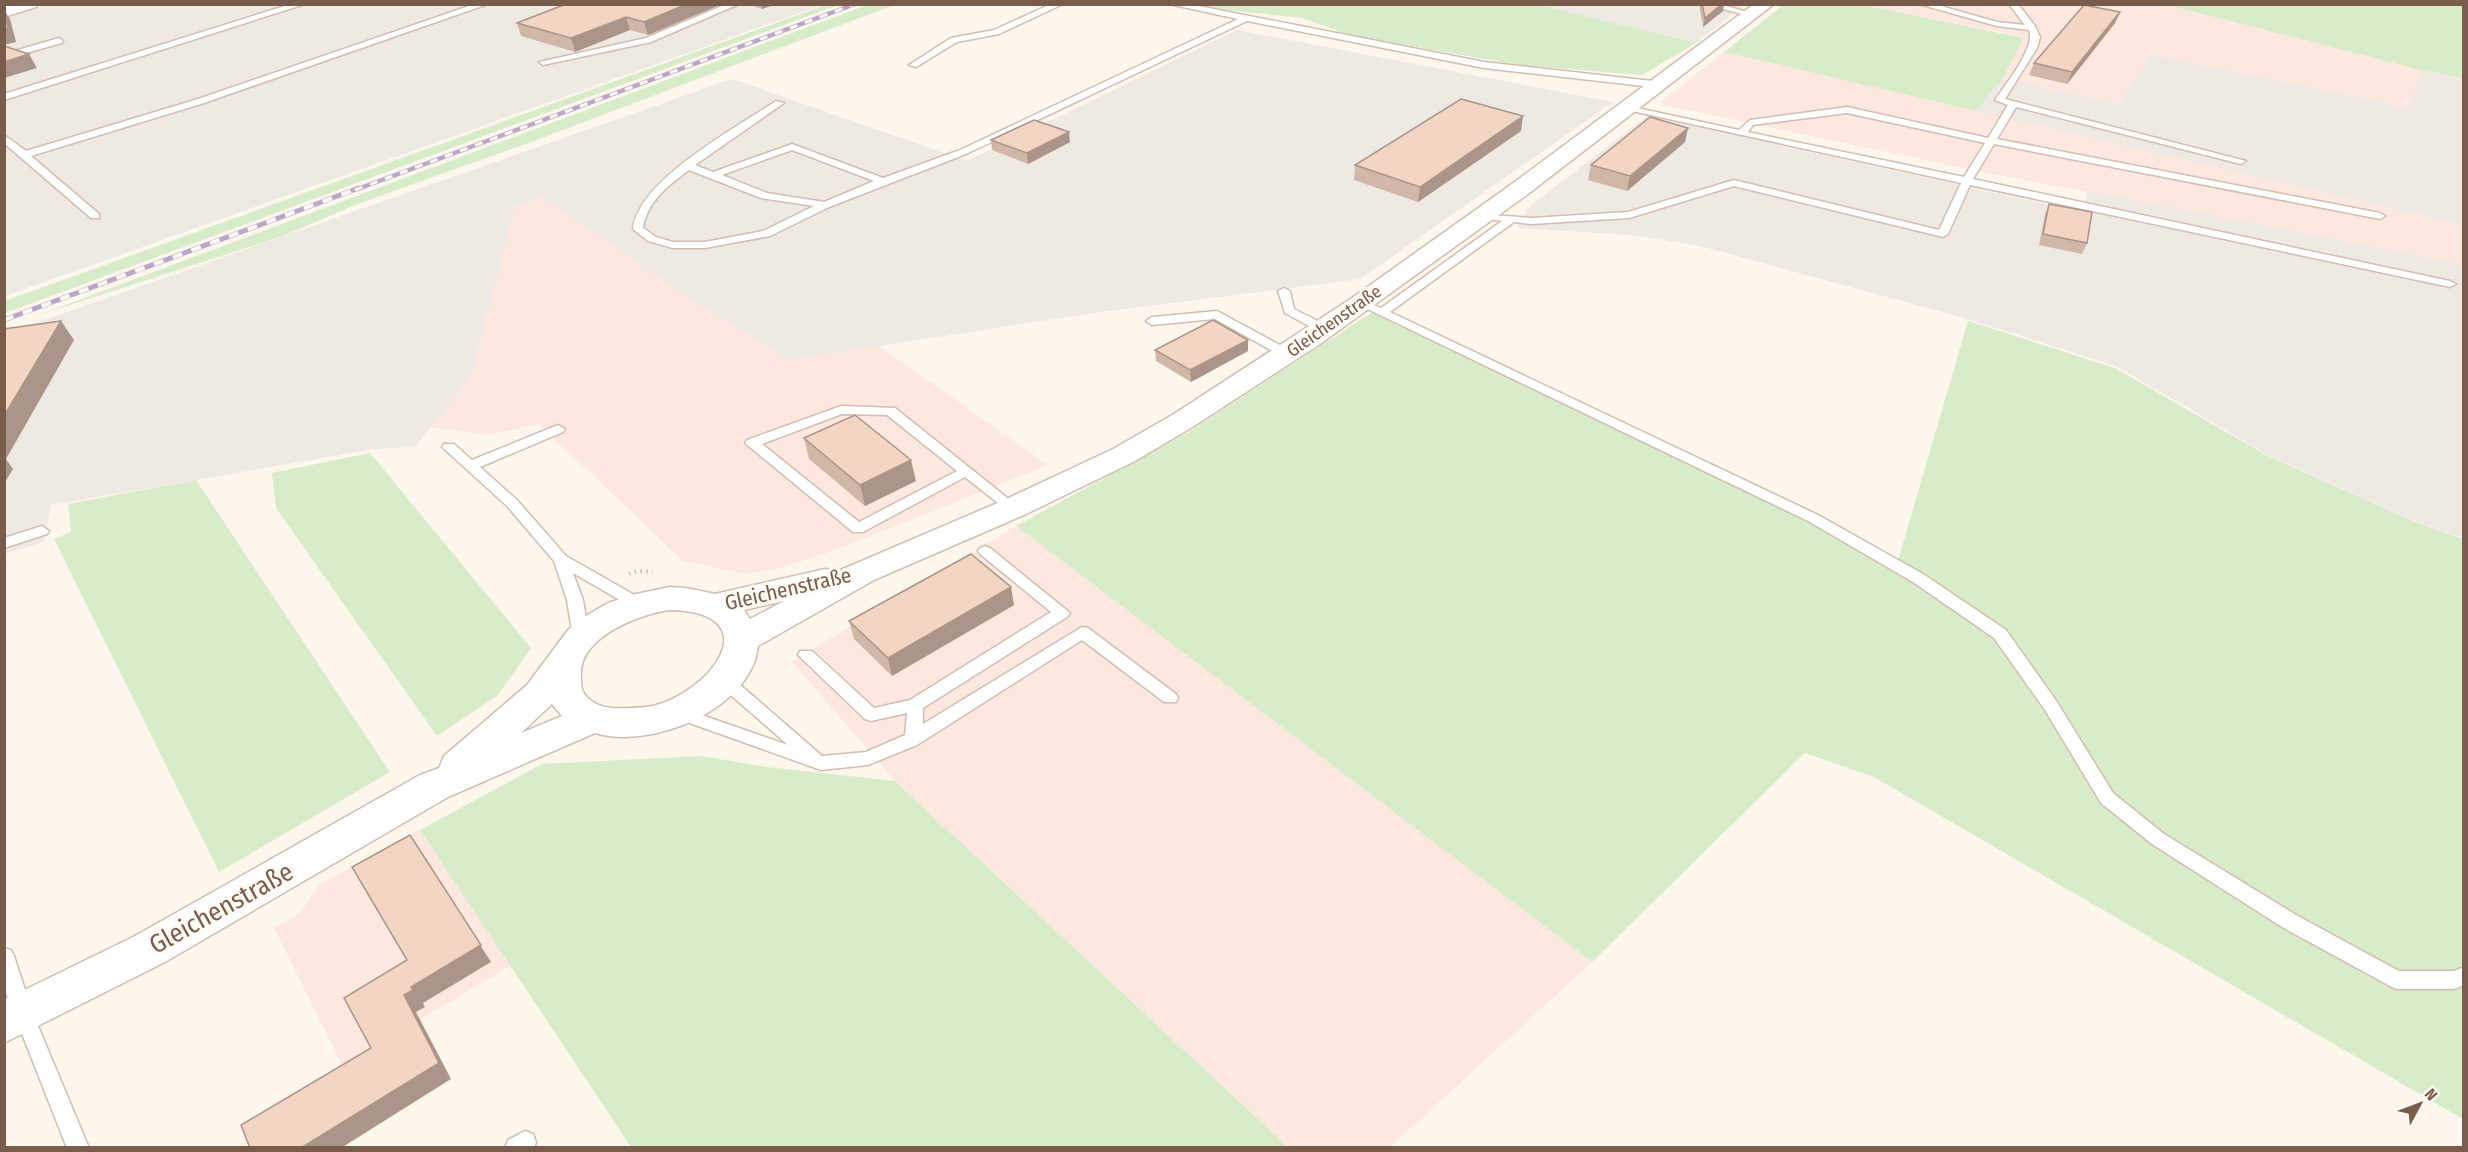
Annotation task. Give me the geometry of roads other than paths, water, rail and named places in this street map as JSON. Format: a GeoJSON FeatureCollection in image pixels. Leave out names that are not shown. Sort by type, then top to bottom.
{"type":"FeatureCollection","features":[{"type":"Feature","properties":{"kind":"street"},"geometry":{"type":"LineString","coordinates":[[4,12],[30,4]]}},
{"type":"Feature","properties":{"kind":"street","name":"Gleichenstraße"},"geometry":{"type":"LineString","coordinates":[[741,640],[862,572],[1012,508],[1124,455],[1184,420],[1324,329],[1371,308],[1482,216],[1759,10]]}},
{"type":"Feature","properties":{"kind":"street","name":"Gleichenstraße"},"geometry":{"type":"LineString","coordinates":[[714,606],[862,572]]}},
{"type":"Feature","properties":{"kind":"street","name":"Gleichenstraße"},"geometry":{"type":"LineString","coordinates":[[434,786],[540,694],[572,651],[598,624],[618,613],[640,605],[680,600],[699,601],[714,606],[728,615],[737,626],[741,640],[734,666],[724,680],[695,703],[676,712],[633,723],[594,718],[576,710],[564,697],[560,682],[572,651]]}},
{"type":"Feature","properties":{"kind":"street","name":"Gleichenstraße"},"geometry":{"type":"LineString","coordinates":[[14,1019],[150,949],[434,786],[594,718]]}},
{"type":"Feature","properties":{"kind":"lane"},"geometry":{"type":"LineString","coordinates":[[4,97],[301,4]]}},
{"type":"Feature","properties":{"kind":"lane"},"geometry":{"type":"LineString","coordinates":[[24,155],[201,101],[484,4]]}},
{"type":"Feature","properties":{"kind":"lane"},"geometry":{"type":"LineString","coordinates":[[543,62],[648,40],[735,4]]}},
{"type":"Feature","properties":{"kind":"lane"},"geometry":{"type":"LineString","coordinates":[[913,65],[954,40],[996,32],[1059,4]]}},
{"type":"Feature","properties":{"kind":"lane"},"geometry":{"type":"LineString","coordinates":[[1173,4],[1484,65],[1660,85]]}},
{"type":"Feature","properties":{"kind":"lane"},"geometry":{"type":"LineString","coordinates":[[1708,4],[1759,10]]}},
{"type":"Feature","properties":{"kind":"lane"},"geometry":{"type":"LineString","coordinates":[[1923,4],[1997,24],[2032,28]]}},
{"type":"Feature","properties":{"kind":"lane"},"geometry":{"type":"LineString","coordinates":[[2013,4],[2032,28],[2036,37],[2033,48],[2001,100],[2241,161]]}},
{"type":"Feature","properties":{"kind":"lane"},"geometry":{"type":"LineString","coordinates":[[779,103],[689,166],[650,200],[640,216],[638,229],[652,239],[673,245],[705,245],[766,234],[825,205],[963,152],[1245,19]]}},
{"type":"Feature","properties":{"kind":"lane"},"geometry":{"type":"LineString","coordinates":[[4,57],[60,41]]}},
{"type":"Feature","properties":{"kind":"lane"},"geometry":{"type":"LineString","coordinates":[[1482,216],[1531,221],[1629,215],[1734,183],[1943,234],[1967,181],[2014,103]]}},
{"type":"Feature","properties":{"kind":"lane"},"geometry":{"type":"LineString","coordinates":[[1628,108],[2450,284]]}},
{"type":"Feature","properties":{"kind":"lane"},"geometry":{"type":"LineString","coordinates":[[1742,133],[1750,123],[1847,110],[1991,141],[2380,216]]}},
{"type":"Feature","properties":{"kind":"lane"},"geometry":{"type":"LineString","coordinates":[[4,138],[95,216]]}},
{"type":"Feature","properties":{"kind":"lane"},"geometry":{"type":"LineString","coordinates":[[713,175],[792,147],[883,181]]}},
{"type":"Feature","properties":{"kind":"lane"},"geometry":{"type":"LineString","coordinates":[[689,166],[765,196],[825,205]]}},
{"type":"Feature","properties":{"kind":"lane"},"geometry":{"type":"LineString","coordinates":[[1371,308],[1512,219]]}},
{"type":"Feature","properties":{"kind":"lane"},"geometry":{"type":"LineString","coordinates":[[1284,291],[1289,311],[1324,329]]}},
{"type":"Feature","properties":{"kind":"lane"},"geometry":{"type":"LineString","coordinates":[[1371,308],[1813,518],[1918,578],[2000,634],[2051,706],[2108,798],[2158,839],[2289,921],[2397,980],[2454,980],[2463,976]]}},
{"type":"Feature","properties":{"kind":"lane"},"geometry":{"type":"LineString","coordinates":[[1152,321],[1217,315],[1287,354]]}},
{"type":"Feature","properties":{"kind":"lane"},"geometry":{"type":"LineString","coordinates":[[967,471],[858,529],[752,442],[841,410],[890,411],[967,471],[1012,508]]}},
{"type":"Feature","properties":{"kind":"lane"},"geometry":{"type":"LineString","coordinates":[[470,466],[558,429]]}},
{"type":"Feature","properties":{"kind":"lane"},"geometry":{"type":"LineString","coordinates":[[449,447],[512,503],[561,559],[640,605]]}},
{"type":"Feature","properties":{"kind":"lane"},"geometry":{"type":"LineString","coordinates":[[4,543],[42,531]]}},
{"type":"Feature","properties":{"kind":"lane"},"geometry":{"type":"LineString","coordinates":[[806,655],[871,715],[915,705],[1062,613],[985,551]]}},
{"type":"Feature","properties":{"kind":"lane"},"geometry":{"type":"LineString","coordinates":[[561,559],[576,600],[572,651]]}},
{"type":"Feature","properties":{"kind":"lane"},"geometry":{"type":"LineString","coordinates":[[676,712],[821,763],[868,758],[915,737],[1082,632],[1170,698]]}},
{"type":"Feature","properties":{"kind":"lane"},"geometry":{"type":"LineString","coordinates":[[724,680],[821,763]]}},
{"type":"Feature","properties":{"kind":"lane"},"geometry":{"type":"LineString","coordinates":[[915,705],[915,737]]}},
{"type":"Feature","properties":{"kind":"lane"},"geometry":{"type":"LineString","coordinates":[[4,956],[14,1019],[78,1148]]}},
{"type":"Feature","properties":{"kind":"railway"},"geometry":{"type":"LineString","coordinates":[[355,190],[855,4]]}},
{"type":"Feature","properties":{"kind":"railway"},"geometry":{"type":"LineString","coordinates":[[4,320],[359,188]]}}]}
